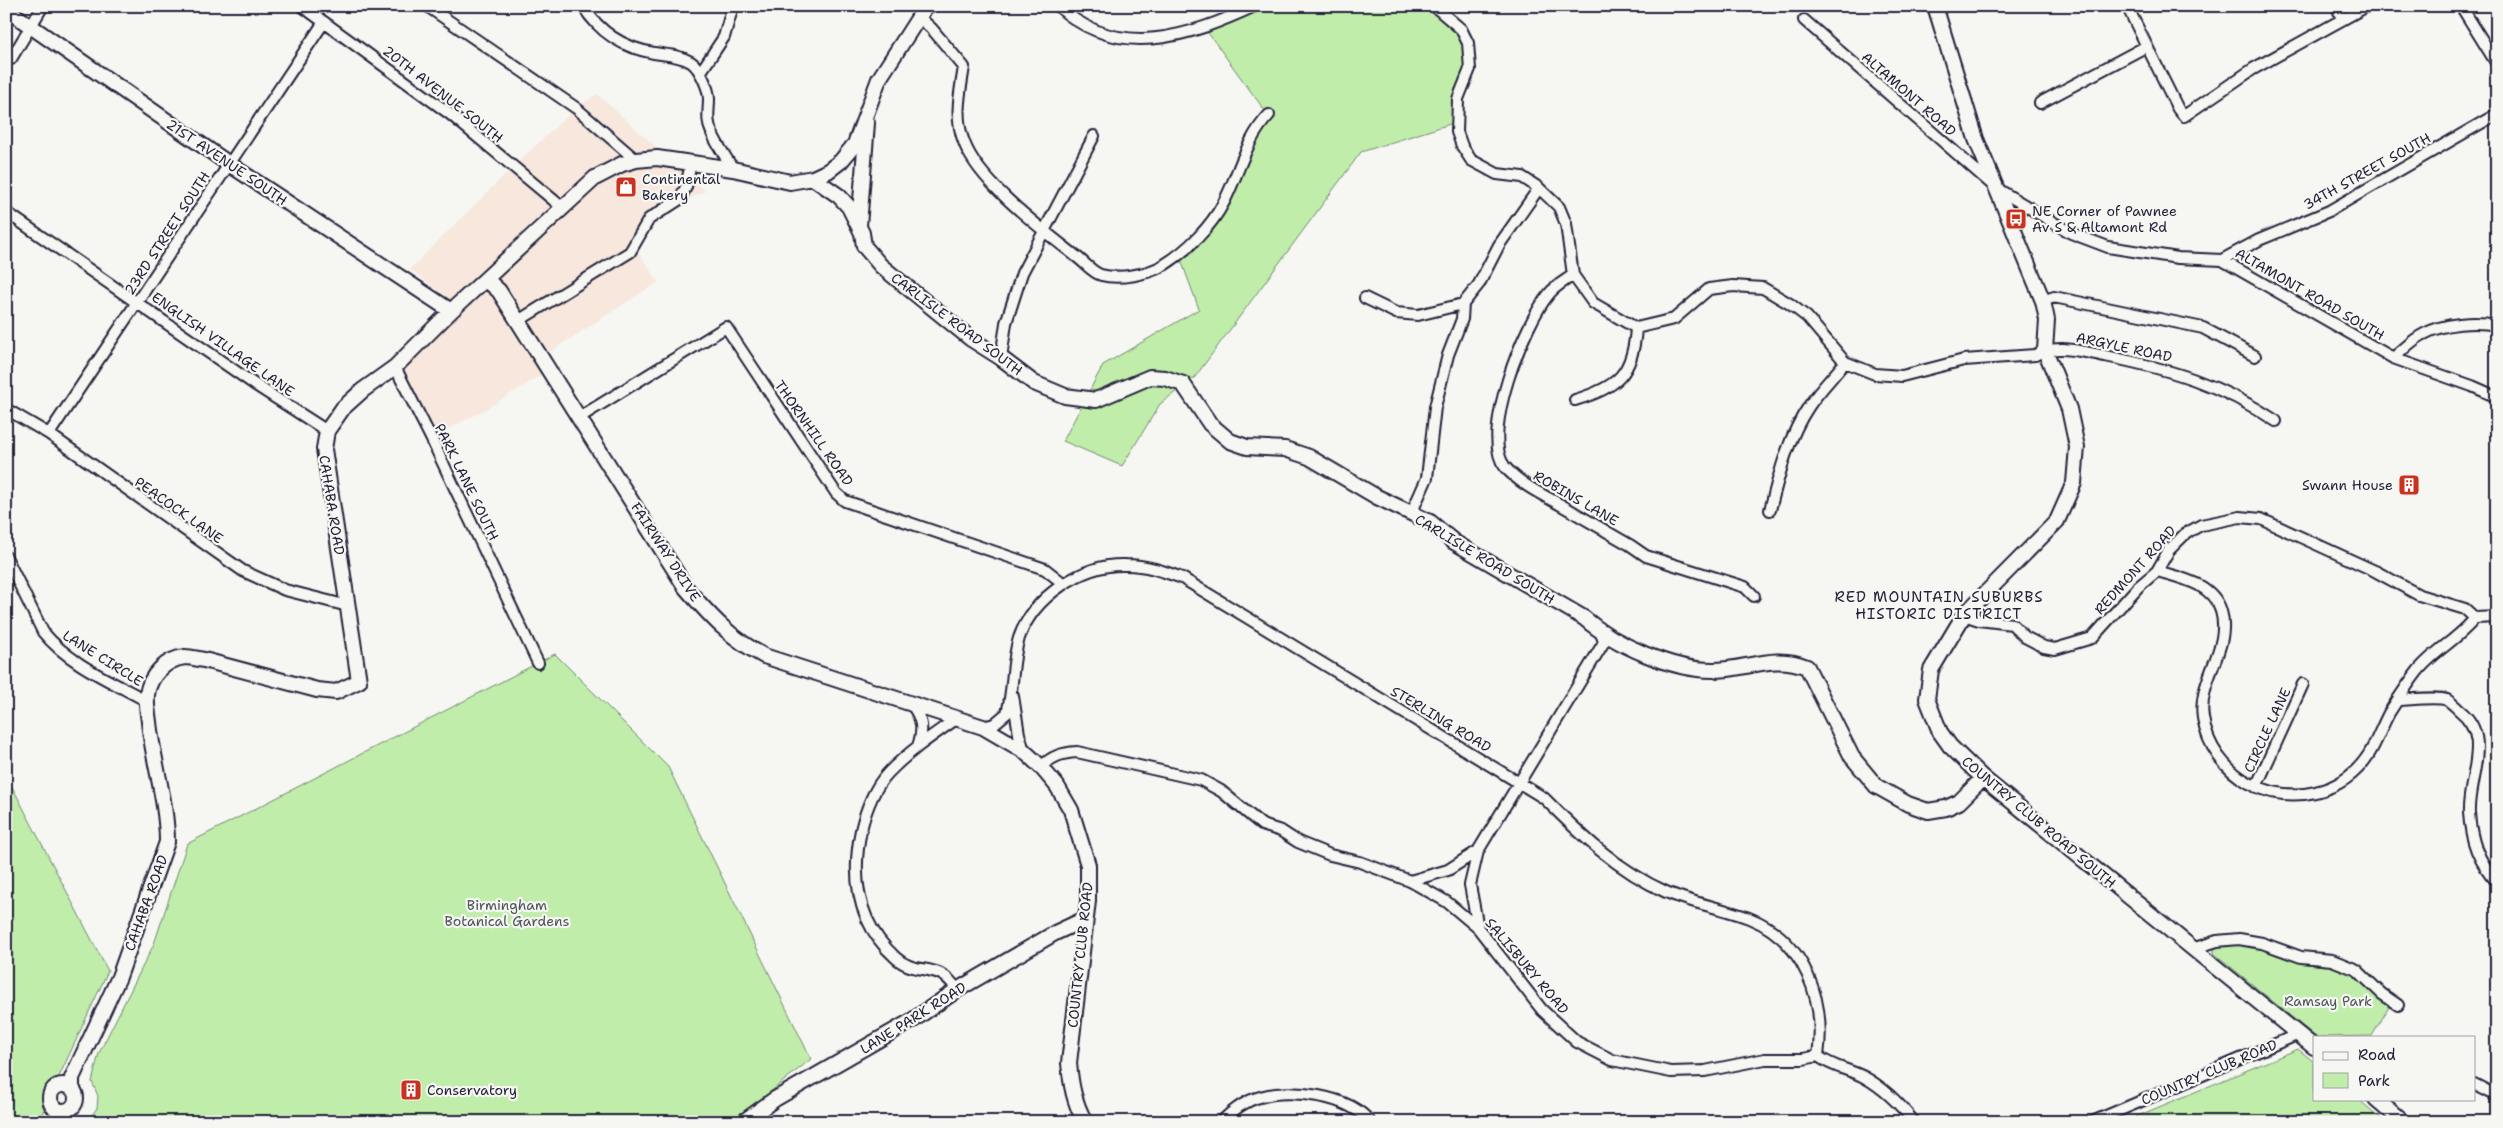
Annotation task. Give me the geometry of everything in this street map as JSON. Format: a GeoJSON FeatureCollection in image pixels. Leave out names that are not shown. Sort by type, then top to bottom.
{"type":"FeatureCollection","features":[{"type":"Feature","properties":{"kind":"street"},"geometry":{"type":"LineString","coordinates":[[11,59],[43,6]]}},
{"type":"Feature","properties":{"kind":"street","name":"20TH AVENUE SOUTH"},"geometry":{"type":"LineString","coordinates":[[302,6],[450,114],[563,208]]}},
{"type":"Feature","properties":{"kind":"street"},"geometry":{"type":"LineString","coordinates":[[427,6],[576,108],[636,160]]}},
{"type":"Feature","properties":{"kind":"street"},"geometry":{"type":"LineString","coordinates":[[583,6],[590,18],[608,35],[637,50],[679,57],[692,63],[700,73],[710,98],[707,115],[711,132],[733,169]]}},
{"type":"Feature","properties":{"kind":"street"},"geometry":{"type":"LineString","coordinates":[[700,73],[724,37],[733,6]]}},
{"type":"Feature","properties":{"kind":"street"},"geometry":{"type":"LineString","coordinates":[[1058,6],[1068,16],[1108,36],[1141,41],[1182,34],[1255,6]]}},
{"type":"Feature","properties":{"kind":"street"},"geometry":{"type":"LineString","coordinates":[[1434,6],[1461,29],[1468,43],[1470,69],[1458,99],[1457,132],[1462,146],[1470,160],[1497,174],[1522,178],[1539,188],[1559,207],[1566,224],[1573,275],[1593,303],[1636,328],[1674,319],[1708,289],[1733,286],[1763,288],[1807,317],[1845,362],[1809,405],[1796,428],[1778,477],[1770,510]]}},
{"type":"Feature","properties":{"kind":"street"},"geometry":{"type":"LineString","coordinates":[[1935,6],[1976,140],[2043,301],[2047,320],[2045,350]]}},
{"type":"Feature","properties":{"kind":"street"},"geometry":{"type":"LineString","coordinates":[[2127,6],[2178,109],[2184,116],[2259,66],[2367,6]]}},
{"type":"Feature","properties":{"kind":"street"},"geometry":{"type":"LineString","coordinates":[[2338,6],[2342,20]]}},
{"type":"Feature","properties":{"kind":"street"},"geometry":{"type":"LineString","coordinates":[[2461,6],[2497,64]]}},
{"type":"Feature","properties":{"kind":"street","name":"21ST AVENUE SOUTH"},"geometry":{"type":"LineString","coordinates":[[6,9],[229,164],[451,311]]}},
{"type":"Feature","properties":{"kind":"street"},"geometry":{"type":"LineString","coordinates":[[327,430],[343,408],[363,390],[395,367],[451,311],[487,280],[595,178],[622,164],[636,160],[657,158],[733,169],[790,182],[813,178],[828,171],[841,161],[855,144],[879,80],[923,12],[932,29],[964,67],[958,113],[960,129],[971,157],[989,180],[1044,231],[1100,275],[1129,276],[1163,265],[1201,234],[1218,211],[1257,127],[1268,115]]}},
{"type":"Feature","properties":{"kind":"street","name":"ALTAMONT ROAD"},"geometry":{"type":"LineString","coordinates":[[1804,20],[1996,188]]}},
{"type":"Feature","properties":{"kind":"street","name":"23RD STREET SOUTH"},"geometry":{"type":"LineString","coordinates":[[49,434],[324,22]]}},
{"type":"Feature","properties":{"kind":"street"},"geometry":{"type":"LineString","coordinates":[[2040,103],[2147,46]]}},
{"type":"Feature","properties":{"kind":"street"},"geometry":{"type":"LineString","coordinates":[[858,227],[869,105]]}},
{"type":"Feature","properties":{"kind":"street","name":"34TH STREET SOUTH"},"geometry":{"type":"LineString","coordinates":[[2222,260],[2258,240],[2328,211],[2497,114]]}},
{"type":"Feature","properties":{"kind":"street"},"geometry":{"type":"LineString","coordinates":[[1001,358],[1006,323],[1016,289],[1094,136]]}},
{"type":"Feature","properties":{"kind":"street"},"geometry":{"type":"LineString","coordinates":[[518,321],[630,252],[649,219],[680,200],[686,187],[691,163]]}},
{"type":"Feature","properties":{"kind":"street","name":"CARLISLE ROAD SOUTH"},"geometry":{"type":"LineString","coordinates":[[813,178],[839,196],[849,207],[864,246],[882,266],[971,339],[1001,358],[1034,383],[1065,396],[1096,400],[1150,377],[1165,378],[1183,384],[1210,424],[1230,442],[1248,447],[1285,449],[1308,457],[1377,497],[1430,522],[1454,542],[1584,618],[1601,633],[1671,664],[1713,670],[1780,660],[1794,661],[1807,667],[1852,756],[1876,786],[1908,804],[1928,811],[1946,808],[1959,802],[1983,778]]}},
{"type":"Feature","properties":{"kind":"street"},"geometry":{"type":"LineString","coordinates":[[1365,298],[1396,314],[1418,315],[1462,304],[1479,284],[1499,245],[1539,188]]}},
{"type":"Feature","properties":{"kind":"street","name":"ALTAMONT ROAD SOUTH"},"geometry":{"type":"LineString","coordinates":[[1996,188],[2071,233],[2108,247],[2178,258],[2222,260],[2393,358],[2472,386],[2497,397]]}},
{"type":"Feature","properties":{"kind":"street","name":"ENGLISH VILLAGE LANE"},"geometry":{"type":"LineString","coordinates":[[6,212],[254,384],[327,430]]}},
{"type":"Feature","properties":{"kind":"street","name":"ROBINS LANE"},"geometry":{"type":"LineString","coordinates":[[1573,275],[1549,293],[1525,335],[1508,380],[1496,429],[1496,446],[1504,465],[1521,482],[1646,556],[1745,587],[1754,596]]}},
{"type":"Feature","properties":{"kind":"street","name":"FAIRWAY DRIVE"},"geometry":{"type":"LineString","coordinates":[[487,280],[499,291],[686,588],[723,630],[742,644],[764,656],[983,727],[1024,751],[1041,767]]}},
{"type":"Feature","properties":{"kind":"street"},"geometry":{"type":"LineString","coordinates":[[2043,301],[2054,298],[2203,328],[2255,356]]}},
{"type":"Feature","properties":{"kind":"street"},"geometry":{"type":"LineString","coordinates":[[1411,514],[1427,478],[1435,407],[1448,354],[1462,320],[1462,304]]}},
{"type":"Feature","properties":{"kind":"street"},"geometry":{"type":"LineString","coordinates":[[2393,358],[2423,334],[2439,328],[2480,322],[2497,325]]}},
{"type":"Feature","properties":{"kind":"street","name":"THORNHILL ROAD"},"geometry":{"type":"LineString","coordinates":[[580,417],[726,327],[836,493],[845,501],[1045,569],[1064,584]]}},
{"type":"Feature","properties":{"kind":"street"},"geometry":{"type":"LineString","coordinates":[[1575,400],[1599,393],[1614,384],[1629,367],[1635,351],[1636,328]]}},
{"type":"Feature","properties":{"kind":"street","name":"ARGYLE ROAD"},"geometry":{"type":"LineString","coordinates":[[1845,362],[1875,374],[1902,376],[1964,360],[2035,355],[2045,350],[2065,348],[2158,367],[2207,383],[2276,421]]}},
{"type":"Feature","properties":{"kind":"street","name":"COUNTRY CLUB ROAD SOUTH"},"geometry":{"type":"LineString","coordinates":[[2045,350],[2071,419],[2077,447],[2074,483],[2057,521],[1964,615],[1931,670],[1927,699],[1940,732],[1950,746],[1983,778],[2313,1046]]}},
{"type":"Feature","properties":{"kind":"street","name":"PARK LANE SOUTH"},"geometry":{"type":"LineString","coordinates":[[395,367],[538,663]]}},
{"type":"Feature","properties":{"kind":"street","name":"PEACOCK LANE"},"geometry":{"type":"LineString","coordinates":[[6,409],[49,434],[243,572],[285,590],[348,606]]}},
{"type":"Feature","properties":{"kind":"street","name":"CAHABA ROAD"},"geometry":{"type":"LineString","coordinates":[[69,1083],[119,977],[167,842],[167,820],[150,732],[147,701],[149,686],[157,673],[169,662],[185,657],[204,660],[317,690],[336,692],[359,681],[324,449],[327,430]]}},
{"type":"Feature","properties":{"kind":"street","name":"REDMONT ROAD"},"geometry":{"type":"LineString","coordinates":[[1964,615],[1979,620],[2012,624],[2025,637],[2044,647],[2054,649],[2067,647],[2092,638],[2138,587],[2157,571],[2169,550],[2185,534],[2201,525],[2240,517],[2261,519],[2375,571],[2419,595],[2465,609],[2475,618]]}},
{"type":"Feature","properties":{"kind":"street","name":"LANE CIRCLE"},"geometry":{"type":"LineString","coordinates":[[6,557],[43,632],[52,643],[71,658],[147,701]]}},
{"type":"Feature","properties":{"kind":"street","name":"STERLING ROAD"},"geometry":{"type":"LineString","coordinates":[[983,727],[994,724],[1007,713],[1012,662],[1020,636],[1034,612],[1064,584],[1094,570],[1125,564],[1154,568],[1182,578],[1544,798],[1592,845],[1620,868],[1666,892],[1750,919],[1769,929],[1789,946],[1806,969],[1818,1005],[1821,1035],[1818,1056]]}},
{"type":"Feature","properties":{"kind":"street"},"geometry":{"type":"LineString","coordinates":[[2157,571],[2200,584],[2214,598],[2221,612],[2224,636],[2205,684],[2203,717],[2212,746],[2222,761],[2236,776],[2271,793],[2296,796],[2319,792],[2347,779],[2369,755],[2398,700],[2418,670],[2467,629],[2475,618],[2497,617]]}},
{"type":"Feature","properties":{"kind":"street"},"geometry":{"type":"LineString","coordinates":[[1478,928],[1470,885],[1478,851],[1521,783],[1604,642],[1601,633]]}},
{"type":"Feature","properties":{"kind":"street","name":"CIRCLE LANE"},"geometry":{"type":"LineString","coordinates":[[2256,787],[2303,684]]}},
{"type":"Feature","properties":{"kind":"street","name":"STERLING ROAD"},"geometry":{"type":"LineString","coordinates":[[1011,685],[1018,734],[1024,751]]}},
{"type":"Feature","properties":{"kind":"street"},"geometry":{"type":"LineString","coordinates":[[2398,700],[2447,700],[2468,716],[2476,731],[2478,746],[2469,812],[2473,845],[2483,866],[2497,882]]}},
{"type":"Feature","properties":{"kind":"street"},"geometry":{"type":"LineString","coordinates":[[911,704],[922,724],[922,734],[918,746]]}},
{"type":"Feature","properties":{"kind":"street"},"geometry":{"type":"LineString","coordinates":[[956,719],[918,746],[888,773],[874,792],[865,813],[856,855],[856,874],[861,901],[871,927],[883,946],[898,960],[920,969],[941,972],[950,978],[957,990]]}},
{"type":"Feature","properties":{"kind":"street","name":"SALISBURY ROAD"},"geometry":{"type":"LineString","coordinates":[[1041,767],[1061,753],[1077,752],[1201,780],[1221,791],[1262,825],[1281,831],[1298,842],[1330,855],[1360,862],[1410,881],[1446,902],[1478,928],[1542,1010],[1577,1042],[1612,1060],[1671,1072],[1705,1072],[1765,1059],[1803,1059],[1818,1056]]}},
{"type":"Feature","properties":{"kind":"street","name":"COUNTRY CLUB ROAD"},"geometry":{"type":"LineString","coordinates":[[1041,767],[1057,786],[1071,810],[1088,865],[1088,902],[1069,1063],[1071,1087],[1076,1106],[1085,1122]]}},
{"type":"Feature","properties":{"kind":"street"},"geometry":{"type":"LineString","coordinates":[[1410,881],[1448,870],[1478,851]]}},
{"type":"Feature","properties":{"kind":"street","name":"LANE PARK ROAD"},"geometry":{"type":"LineString","coordinates":[[743,1122],[775,1099],[913,1020],[957,990],[1054,933],[1085,919]]}},
{"type":"Feature","properties":{"kind":"street"},"geometry":{"type":"LineString","coordinates":[[2192,949],[2217,940],[2239,939],[2262,944],[2301,957],[2332,960],[2357,970],[2382,994],[2398,1005]]}},
{"type":"Feature","properties":{"kind":"street","name":"COUNTRY CLUB ROAD"},"geometry":{"type":"LineString","coordinates":[[2092,1122],[2299,1034]]}},
{"type":"Feature","properties":{"kind":"street"},"geometry":{"type":"LineString","coordinates":[[1818,1056],[1824,1061],[1864,1077],[1891,1096],[1914,1122]]}},
{"type":"Feature","properties":{"kind":"street"},"geometry":{"type":"LineString","coordinates":[[69,1083],[76,1094],[76,1102],[71,1109],[56,1115],[50,1100],[51,1091],[53,1088],[69,1083]]}},
{"type":"Feature","properties":{"kind":"street"},"geometry":{"type":"LineString","coordinates":[[2476,1085],[2497,1096]]}},
{"type":"Feature","properties":{"kind":"street"},"geometry":{"type":"LineString","coordinates":[[1221,1122],[1235,1108],[1259,1097],[1283,1093],[1315,1095],[1337,1101],[1366,1116],[1370,1122]]}},
{"type":"Feature","properties":{"kind":"street"},"geometry":{"type":"LineString","coordinates":[[2377,1100],[2403,1122]]}},
{"type":"Feature","properties":{"kind":"shaded area"},"geometry":{"type":"Polygon","coordinates":[[[597,94],[705,191],[670,209],[649,223],[636,249],[658,282],[540,358],[548,371],[484,410],[431,438],[395,367],[451,311],[447,297],[410,269],[513,167],[576,108],[597,94]]]}},
{"type":"Feature","properties":{"kind":"green space"},"geometry":{"type":"Polygon","coordinates":[[[1263,6],[1425,6],[1434,11],[1457,30],[1467,48],[1467,68],[1453,95],[1453,123],[1361,152],[1195,377],[1160,404],[1122,466],[1063,441],[1103,365],[1199,309],[1181,260],[1208,231],[1268,115],[1206,30],[1263,6]]]}},
{"type":"Feature","properties":{"kind":"green space","name":"Birmingham Botanical Gardens"},"geometry":{"type":"Polygon","coordinates":[[[555,654],[668,767],[811,1059],[733,1122],[87,1122],[97,1108],[98,1096],[92,1082],[99,1053],[154,944],[187,844],[555,654]]]}},
{"type":"Feature","properties":{"kind":"green space"},"geometry":{"type":"Polygon","coordinates":[[[6,775],[108,971],[38,1122],[6,1122],[6,775]]]}},
{"type":"Feature","properties":{"kind":"green space","name":"Ramsay Park"},"geometry":{"type":"Polygon","coordinates":[[[2247,943],[2345,968],[2389,1007],[2372,1036],[2315,1036],[2214,953],[2214,948],[2219,945],[2247,943]]]}},
{"type":"Feature","properties":{"kind":"green space","name":"Ramsay Park"},"geometry":{"type":"Polygon","coordinates":[[[2298,1049],[2313,1061],[2313,1100],[2359,1100],[2385,1122],[2137,1122],[2135,1117],[2298,1049]]]}},
{"type":"Feature","properties":{"kind":"place","name":"Continental Bakery"},"geometry":{"type":"Point","coordinates":[626,187]}},
{"type":"Feature","properties":{"kind":"place","name":"NE Corner of Pawnee Av S & Altamont Rd"},"geometry":{"type":"Point","coordinates":[2016,219]}},
{"type":"Feature","properties":{"kind":"place","name":"Swann House"},"geometry":{"type":"Point","coordinates":[2409,485]}},
{"type":"Feature","properties":{"kind":"place","name":"Conservatory"},"geometry":{"type":"Point","coordinates":[411,1090]}},
{"type":"Feature","properties":{"kind":"district","name":"RED MOUNTAIN SUBURBS HISTORIC DISTRICT"},"geometry":{"type":"Point","coordinates":[1939,606]}}]}
